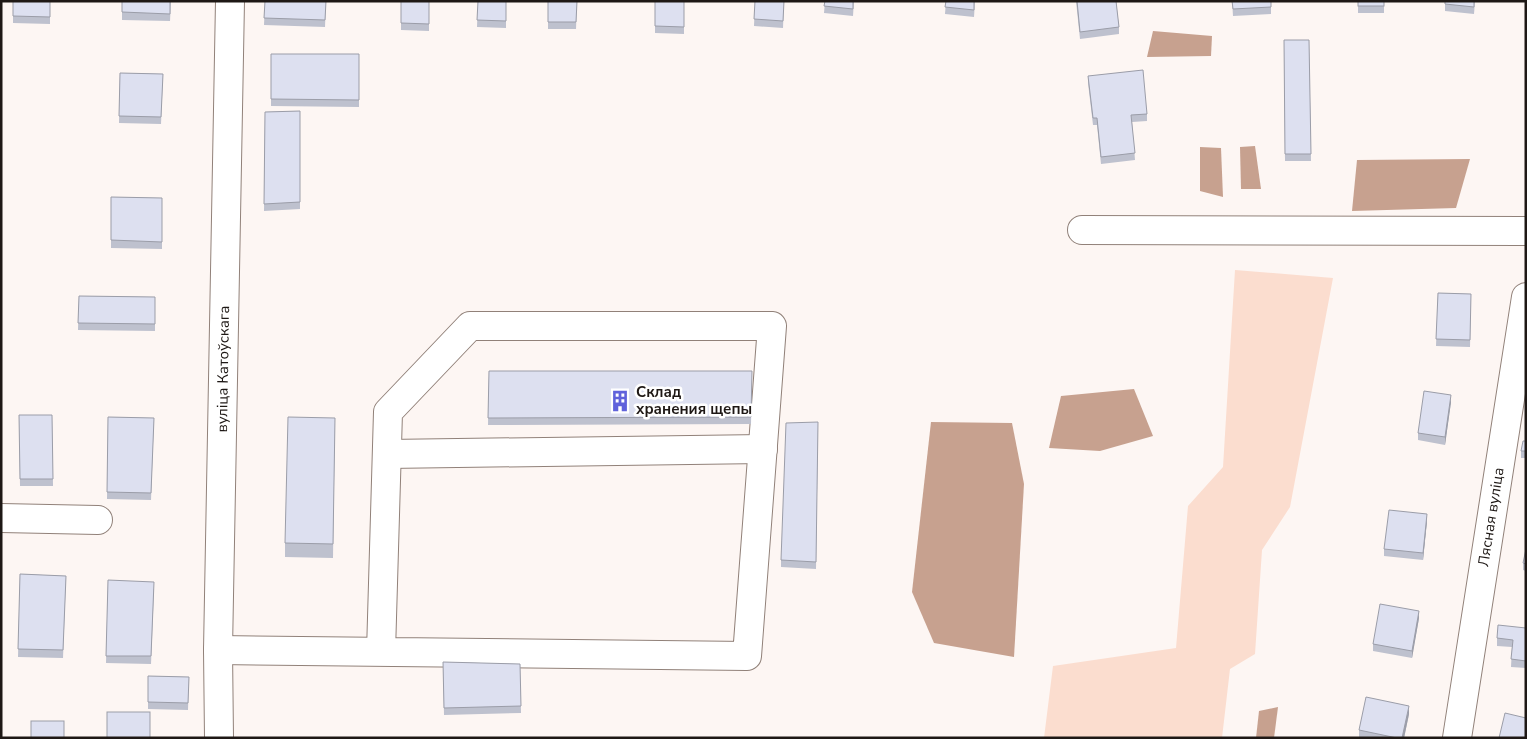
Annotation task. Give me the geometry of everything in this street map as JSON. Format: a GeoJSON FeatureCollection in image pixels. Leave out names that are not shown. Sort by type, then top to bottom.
{"type":"FeatureCollection","features":[{"type":"Feature","properties":{"kind":"street","name":"вуліца Катоўскага"},"geometry":{"type":"LineString","coordinates":[[219,738],[218,650],[230,1]]}},
{"type":"Feature","properties":{"kind":"street"},"geometry":{"type":"LineString","coordinates":[[1082,230],[1526,231]]}},
{"type":"Feature","properties":{"kind":"street","name":"Лясная вуліца"},"geometry":{"type":"LineString","coordinates":[[1457,738],[1526,297]]}},
{"type":"Feature","properties":{"kind":"street"},"geometry":{"type":"LineString","coordinates":[[218,650],[381,652],[747,656],[772,326],[470,326],[388,412],[381,652]]}},
{"type":"Feature","properties":{"kind":"street"},"geometry":{"type":"LineString","coordinates":[[387,454],[763,450]]}},
{"type":"Feature","properties":{"kind":"street"},"geometry":{"type":"LineString","coordinates":[[1,518],[98,520]]}},
{"type":"Feature","properties":{"kind":"shaded area"},"geometry":{"type":"Polygon","coordinates":[[[1153,31],[1212,36],[1211,56],[1147,57],[1153,31]]]}},
{"type":"Feature","properties":{"kind":"shaded area"},"geometry":{"type":"Polygon","coordinates":[[[1255,146],[1261,189],[1241,189],[1240,147],[1255,146]]]}},
{"type":"Feature","properties":{"kind":"shaded area"},"geometry":{"type":"Polygon","coordinates":[[[1200,147],[1221,148],[1223,197],[1200,191],[1200,147]]]}},
{"type":"Feature","properties":{"kind":"shaded area"},"geometry":{"type":"Polygon","coordinates":[[[1470,159],[1456,208],[1352,211],[1357,160],[1470,159]]]}},
{"type":"Feature","properties":{"kind":"shaded area"},"geometry":{"type":"Polygon","coordinates":[[[1235,270],[1333,278],[1290,507],[1262,550],[1255,654],[1230,669],[1222,738],[1044,738],[1053,666],[1176,648],[1188,506],[1223,467],[1235,270]]]}},
{"type":"Feature","properties":{"kind":"shaded area"},"geometry":{"type":"Polygon","coordinates":[[[1134,389],[1153,436],[1100,451],[1049,448],[1061,396],[1134,389]]]}},
{"type":"Feature","properties":{"kind":"shaded area"},"geometry":{"type":"Polygon","coordinates":[[[931,422],[1012,423],[1024,484],[1014,657],[934,643],[912,592],[931,422]]]}},
{"type":"Feature","properties":{"kind":"shaded area"},"geometry":{"type":"Polygon","coordinates":[[[1278,707],[1274,738],[1256,738],[1259,711],[1278,707]]]}},
{"type":"Feature","properties":{"kind":"building"},"geometry":{"type":"Polygon","coordinates":[[[13,1],[50,1],[50,17],[13,16],[13,1]]]}},
{"type":"Feature","properties":{"kind":"building"},"geometry":{"type":"Polygon","coordinates":[[[122,1],[170,1],[170,14],[122,12],[122,1]]]}},
{"type":"Feature","properties":{"kind":"building"},"geometry":{"type":"Polygon","coordinates":[[[265,1],[326,1],[325,20],[264,18],[265,1]]]}},
{"type":"Feature","properties":{"kind":"building"},"geometry":{"type":"Polygon","coordinates":[[[401,1],[429,1],[429,24],[401,23],[401,1]]]}},
{"type":"Feature","properties":{"kind":"building"},"geometry":{"type":"Polygon","coordinates":[[[478,1],[506,1],[506,21],[477,20],[478,1]]]}},
{"type":"Feature","properties":{"kind":"building"},"geometry":{"type":"Polygon","coordinates":[[[548,1],[577,1],[576,22],[548,22],[548,1]]]}},
{"type":"Feature","properties":{"kind":"building"},"geometry":{"type":"Polygon","coordinates":[[[655,1],[684,1],[684,27],[655,26],[655,1]]]}},
{"type":"Feature","properties":{"kind":"building"},"geometry":{"type":"Polygon","coordinates":[[[755,1],[784,1],[783,21],[754,19],[755,1]]]}},
{"type":"Feature","properties":{"kind":"building"},"geometry":{"type":"Polygon","coordinates":[[[825,1],[853,1],[853,9],[824,6],[825,1]]]}},
{"type":"Feature","properties":{"kind":"building"},"geometry":{"type":"Polygon","coordinates":[[[946,1],[974,1],[974,10],[945,7],[946,1]]]}},
{"type":"Feature","properties":{"kind":"building"},"geometry":{"type":"Polygon","coordinates":[[[1077,1],[1116,1],[1119,27],[1080,32],[1077,1]]]}},
{"type":"Feature","properties":{"kind":"building"},"geometry":{"type":"Polygon","coordinates":[[[1232,1],[1271,1],[1271,7],[1233,9],[1232,1]]]}},
{"type":"Feature","properties":{"kind":"building"},"geometry":{"type":"Polygon","coordinates":[[[1358,1],[1384,1],[1384,6],[1358,6],[1358,1]]]}},
{"type":"Feature","properties":{"kind":"building"},"geometry":{"type":"Polygon","coordinates":[[[1445,1],[1474,1],[1474,7],[1445,4],[1445,1]]]}},
{"type":"Feature","properties":{"kind":"building"},"geometry":{"type":"Polygon","coordinates":[[[1284,40],[1309,40],[1311,154],[1285,154],[1284,40]]]}},
{"type":"Feature","properties":{"kind":"building"},"geometry":{"type":"Polygon","coordinates":[[[271,54],[359,54],[359,100],[271,99],[271,54]]]}},
{"type":"Feature","properties":{"kind":"building"},"geometry":{"type":"Polygon","coordinates":[[[1143,70],[1147,114],[1131,115],[1135,153],[1101,157],[1097,118],[1093,118],[1088,76],[1143,70]]]}},
{"type":"Feature","properties":{"kind":"building"},"geometry":{"type":"Polygon","coordinates":[[[120,73],[163,74],[161,117],[119,116],[120,73]]]}},
{"type":"Feature","properties":{"kind":"building"},"geometry":{"type":"Polygon","coordinates":[[[300,111],[300,202],[264,204],[265,112],[300,111]]]}},
{"type":"Feature","properties":{"kind":"building"},"geometry":{"type":"Polygon","coordinates":[[[111,197],[162,198],[162,242],[111,240],[111,197]]]}},
{"type":"Feature","properties":{"kind":"building"},"geometry":{"type":"Polygon","coordinates":[[[1438,293],[1471,294],[1470,340],[1436,339],[1438,293]]]}},
{"type":"Feature","properties":{"kind":"building"},"geometry":{"type":"Polygon","coordinates":[[[79,296],[155,297],[155,324],[78,323],[79,296]]]}},
{"type":"Feature","properties":{"kind":"building","name":"Склад хранения щепы"},"geometry":{"type":"Polygon","coordinates":[[[489,371],[752,371],[751,417],[488,418],[489,371]]]}},
{"type":"Feature","properties":{"kind":"building"},"geometry":{"type":"Polygon","coordinates":[[[1424,391],[1451,395],[1445,437],[1418,433],[1424,391]]]}},
{"type":"Feature","properties":{"kind":"building"},"geometry":{"type":"Polygon","coordinates":[[[19,415],[52,415],[53,479],[20,479],[19,415]]]}},
{"type":"Feature","properties":{"kind":"building"},"geometry":{"type":"Polygon","coordinates":[[[108,417],[154,418],[151,493],[107,492],[108,417]]]}},
{"type":"Feature","properties":{"kind":"building"},"geometry":{"type":"Polygon","coordinates":[[[288,417],[335,418],[333,544],[285,543],[288,417]]]}},
{"type":"Feature","properties":{"kind":"building"},"geometry":{"type":"Polygon","coordinates":[[[818,422],[816,562],[781,560],[786,423],[818,422]]]}},
{"type":"Feature","properties":{"kind":"building"},"geometry":{"type":"Polygon","coordinates":[[[1523,441],[1526,441],[1526,451],[1521,451],[1523,441]]]}},
{"type":"Feature","properties":{"kind":"building"},"geometry":{"type":"Polygon","coordinates":[[[1389,510],[1427,514],[1423,553],[1384,549],[1389,510]]]}},
{"type":"Feature","properties":{"kind":"building"},"geometry":{"type":"Polygon","coordinates":[[[1526,549],[1526,564],[1523,563],[1526,549]]]}},
{"type":"Feature","properties":{"kind":"building"},"geometry":{"type":"Polygon","coordinates":[[[20,574],[66,576],[63,650],[18,649],[20,574]]]}},
{"type":"Feature","properties":{"kind":"building"},"geometry":{"type":"Polygon","coordinates":[[[108,580],[154,582],[151,656],[106,656],[108,580]]]}},
{"type":"Feature","properties":{"kind":"building"},"geometry":{"type":"Polygon","coordinates":[[[1380,604],[1419,611],[1412,651],[1373,644],[1380,604]]]}},
{"type":"Feature","properties":{"kind":"building"},"geometry":{"type":"Polygon","coordinates":[[[1498,625],[1526,628],[1526,661],[1511,659],[1513,640],[1497,638],[1498,625]]]}},
{"type":"Feature","properties":{"kind":"building"},"geometry":{"type":"Polygon","coordinates":[[[443,662],[520,664],[521,706],[444,708],[443,662]]]}},
{"type":"Feature","properties":{"kind":"building"},"geometry":{"type":"Polygon","coordinates":[[[148,676],[189,677],[188,703],[148,702],[148,676]]]}},
{"type":"Feature","properties":{"kind":"building"},"geometry":{"type":"Polygon","coordinates":[[[1366,697],[1409,706],[1402,738],[1359,730],[1366,697]]]}},
{"type":"Feature","properties":{"kind":"building"},"geometry":{"type":"Polygon","coordinates":[[[107,712],[150,712],[150,738],[107,738],[107,712]]]}},
{"type":"Feature","properties":{"kind":"building"},"geometry":{"type":"Polygon","coordinates":[[[1505,713],[1526,718],[1526,738],[1499,738],[1505,713]]]}},
{"type":"Feature","properties":{"kind":"building"},"geometry":{"type":"Polygon","coordinates":[[[31,721],[64,721],[64,738],[31,738],[31,721]]]}},
{"type":"Feature","properties":{"kind":"place","name":"Склад хранения щепы"},"geometry":{"type":"Point","coordinates":[620,401]}}]}
